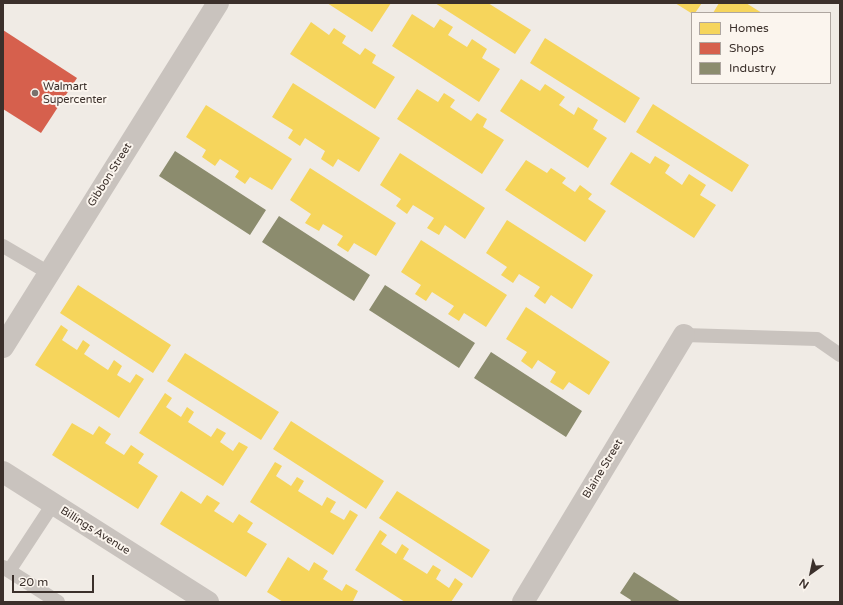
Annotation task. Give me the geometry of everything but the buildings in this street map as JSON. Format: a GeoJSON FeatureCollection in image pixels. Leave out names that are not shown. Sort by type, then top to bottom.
{"type":"FeatureCollection","features":[{"type":"Feature","properties":{"kind":"street","name":"Gibbon Street"},"geometry":{"type":"LineString","coordinates":[[3,346],[218,3]]}},
{"type":"Feature","properties":{"kind":"street","name":"Blaine Street"},"geometry":{"type":"LineString","coordinates":[[523,602],[684,335]]}},
{"type":"Feature","properties":{"kind":"street","name":"Billings Avenue"},"geometry":{"type":"LineString","coordinates":[[3,472],[208,602]]}},
{"type":"Feature","properties":{"kind":"lane"},"geometry":{"type":"LineString","coordinates":[[3,246],[49,273]]}},
{"type":"Feature","properties":{"kind":"lane"},"geometry":{"type":"LineString","coordinates":[[684,335],[818,339],[840,355]]}},
{"type":"Feature","properties":{"kind":"lane"},"geometry":{"type":"LineString","coordinates":[[53,504],[6,569],[58,602]]}},
{"type":"Feature","properties":{"kind":"place","name":"Walmart Supercenter"},"geometry":{"type":"Point","coordinates":[35,93]}}]}
